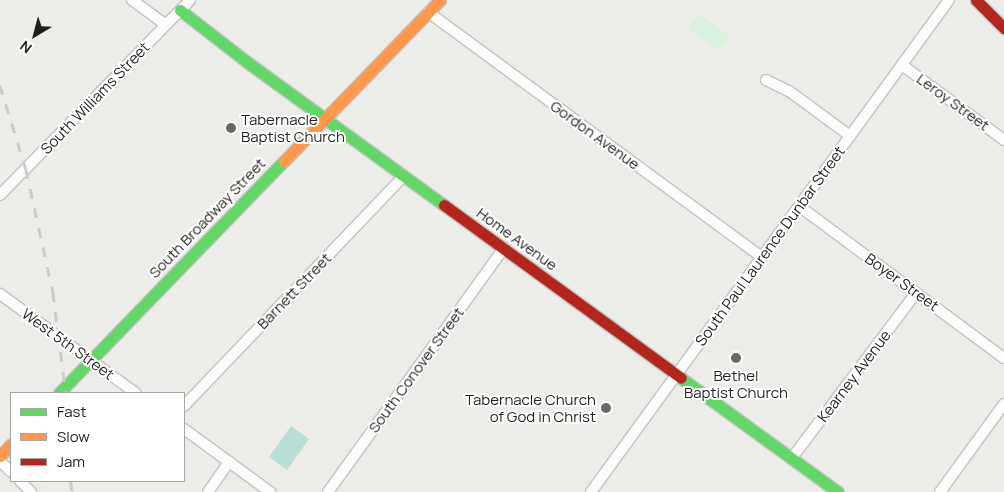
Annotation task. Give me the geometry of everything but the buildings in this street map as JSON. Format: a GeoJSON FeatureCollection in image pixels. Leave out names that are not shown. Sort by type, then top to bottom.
{"type":"FeatureCollection","features":[{"type":"Feature","properties":{"kind":"main road","name":"South Broadway Street"},"geometry":{"type":"LineString","coordinates":[[60,392],[440,0]]}},
{"type":"Feature","properties":{"kind":"main road"},"geometry":{"type":"LineString","coordinates":[[976,0],[1004,28]]}},
{"type":"Feature","properties":{"kind":"main road","name":"Home Avenue"},"geometry":{"type":"LineString","coordinates":[[180,10],[325,119],[838,492]]}},
{"type":"Feature","properties":{"kind":"main road"},"geometry":{"type":"LineString","coordinates":[[0,456],[10,445]]}},
{"type":"Feature","properties":{"kind":"street"},"geometry":{"type":"LineString","coordinates":[[132,0],[166,25]]}},
{"type":"Feature","properties":{"kind":"street","name":"South Williams Street"},"geometry":{"type":"LineString","coordinates":[[0,196],[190,0]]}},
{"type":"Feature","properties":{"kind":"street","name":"South Paul Laurence Dunbar Street"},"geometry":{"type":"LineString","coordinates":[[591,492],[949,0]]}},
{"type":"Feature","properties":{"kind":"street","name":"Gordon Avenue"},"geometry":{"type":"LineString","coordinates":[[428,12],[762,257]]}},
{"type":"Feature","properties":{"kind":"street","name":"Leroy Street"},"geometry":{"type":"LineString","coordinates":[[902,65],[1004,140]]}},
{"type":"Feature","properties":{"kind":"street"},"geometry":{"type":"LineString","coordinates":[[766,80],[789,91],[850,136]]}},
{"type":"Feature","properties":{"kind":"street","name":"Barnett Street"},"geometry":{"type":"LineString","coordinates":[[185,405],[404,176]]}},
{"type":"Feature","properties":{"kind":"street","name":"Boyer Street"},"geometry":{"type":"LineString","coordinates":[[799,206],[1004,358]]}},
{"type":"Feature","properties":{"kind":"street","name":"South Conover Street"},"geometry":{"type":"LineString","coordinates":[[328,492],[504,248]]}},
{"type":"Feature","properties":{"kind":"street","name":"Kearney Avenue"},"geometry":{"type":"LineString","coordinates":[[792,458],[916,293]]}},
{"type":"Feature","properties":{"kind":"street","name":"West 5th Street"},"geometry":{"type":"LineString","coordinates":[[0,294],[135,392]]}},
{"type":"Feature","properties":{"kind":"street"},"geometry":{"type":"LineString","coordinates":[[940,492],[1004,404]]}},
{"type":"Feature","properties":{"kind":"street"},"geometry":{"type":"LineString","coordinates":[[185,430],[270,492]]}},
{"type":"Feature","properties":{"kind":"street"},"geometry":{"type":"LineString","coordinates":[[0,461],[10,471]]}},
{"type":"Feature","properties":{"kind":"street"},"geometry":{"type":"LineString","coordinates":[[208,492],[229,462]]}},
{"type":"Feature","properties":{"kind":"street"},"geometry":{"type":"LineString","coordinates":[[21,482],[31,492]]}},
{"type":"Feature","properties":{"kind":"green space"},"geometry":{"type":"Polygon","coordinates":[[[699,14],[730,36],[720,51],[688,29],[699,14]]]}},
{"type":"Feature","properties":{"kind":"shaded area"},"geometry":{"type":"Polygon","coordinates":[[[291,426],[309,439],[287,470],[269,457],[291,426]]]}},
{"type":"Feature","properties":{"kind":"railway"},"geometry":{"type":"LineString","coordinates":[[0,85],[26,169],[53,292],[66,392]]}},
{"type":"Feature","properties":{"kind":"railway"},"geometry":{"type":"LineString","coordinates":[[71,482],[72,492]]}},
{"type":"Feature","properties":{"kind":"traffic: fast"},"geometry":{"type":"LineString","coordinates":[[180,10],[247,62],[444,205]]}},
{"type":"Feature","properties":{"kind":"traffic: fast"},"geometry":{"type":"LineString","coordinates":[[60,392],[284,161]]}},
{"type":"Feature","properties":{"kind":"traffic: fast"},"geometry":{"type":"LineString","coordinates":[[681,378],[838,492]]}},
{"type":"Feature","properties":{"kind":"traffic: slow"},"geometry":{"type":"LineString","coordinates":[[284,161],[440,0]]}},
{"type":"Feature","properties":{"kind":"traffic: slow"},"geometry":{"type":"LineString","coordinates":[[0,456],[10,445]]}},
{"type":"Feature","properties":{"kind":"traffic: jam"},"geometry":{"type":"LineString","coordinates":[[976,0],[1004,28]]}},
{"type":"Feature","properties":{"kind":"traffic: jam"},"geometry":{"type":"LineString","coordinates":[[444,205],[681,378]]}},
{"type":"Feature","properties":{"kind":"place","name":"Tabernacle Baptist Church"},"geometry":{"type":"Point","coordinates":[231,128]}},
{"type":"Feature","properties":{"kind":"place","name":"Bethel Baptist Church"},"geometry":{"type":"Point","coordinates":[736,358]}},
{"type":"Feature","properties":{"kind":"place","name":"Tabernacle Church of God in Christ"},"geometry":{"type":"Point","coordinates":[606,408]}}]}
